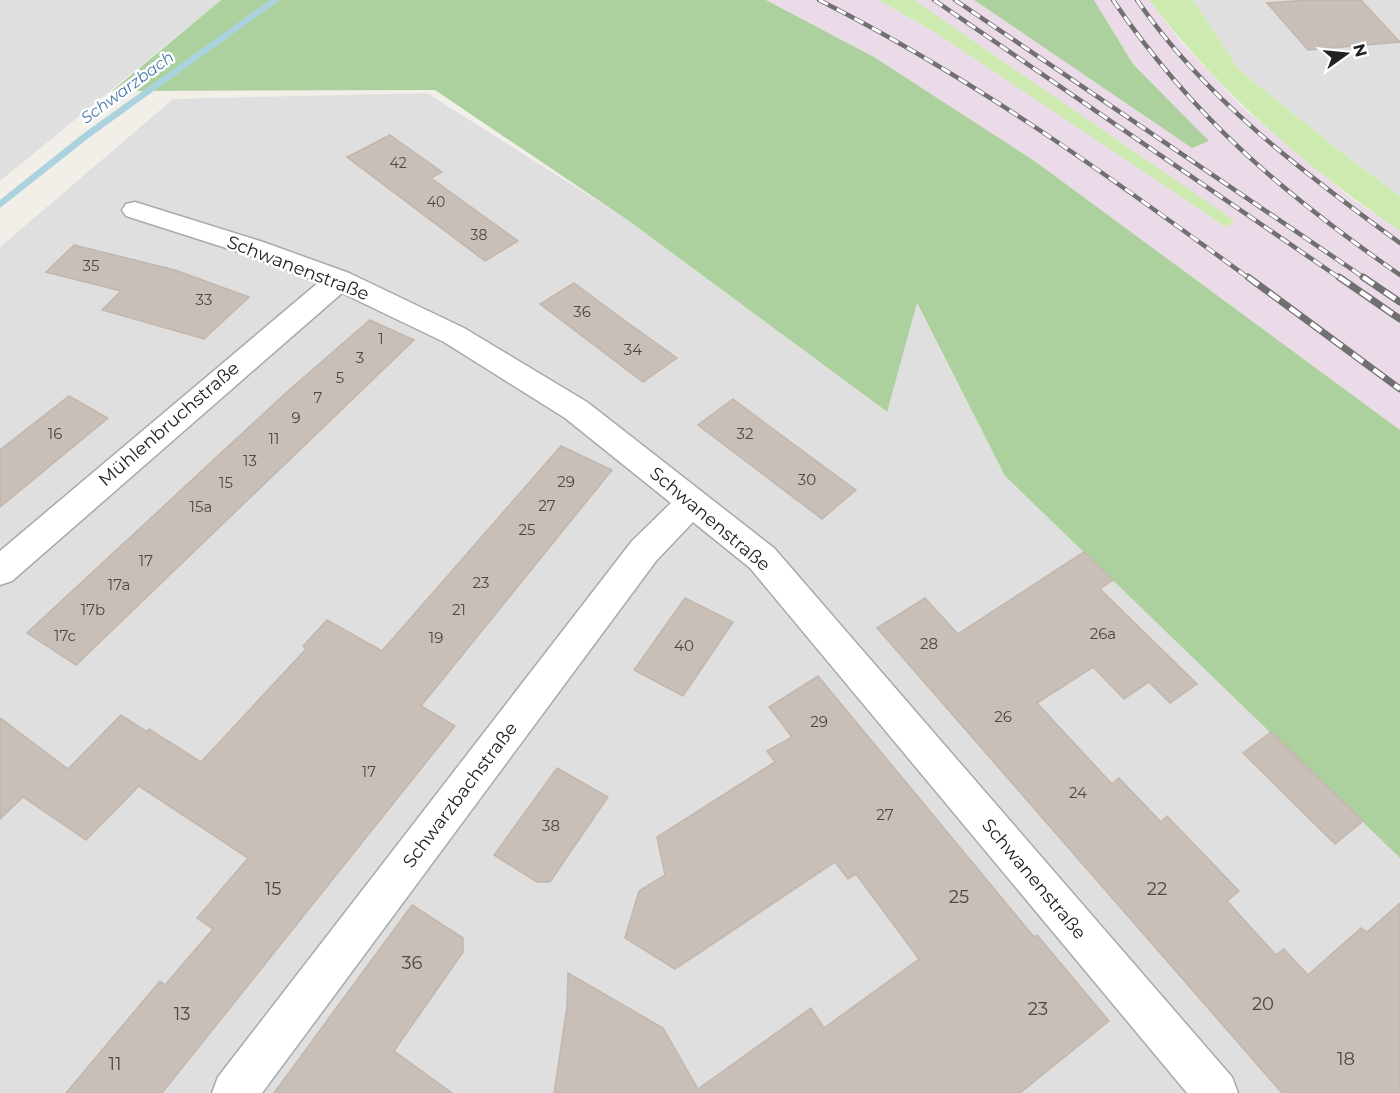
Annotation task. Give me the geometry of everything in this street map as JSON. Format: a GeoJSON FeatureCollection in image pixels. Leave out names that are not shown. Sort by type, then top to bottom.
{"type":"FeatureCollection","features":[{"type":"Feature","properties":{"kind":"street","name":"Schwanenstraße"},"geometry":{"type":"LineString","coordinates":[[135,210],[254,248],[339,280],[454,335],[576,410],[762,558],[1216,1093]]}},
{"type":"Feature","properties":{"kind":"street","name":"Mühlenbruchstraße"},"geometry":{"type":"LineString","coordinates":[[0,571],[339,280]]}},
{"type":"Feature","properties":{"kind":"street","name":"Schwarzbachstraße"},"geometry":{"type":"LineString","coordinates":[[234,1093],[644,551],[692,502]]}},
{"type":"Feature","properties":{"kind":"shaded area"},"geometry":{"type":"Polygon","coordinates":[[[0,0],[221,0],[0,181],[0,0]]]}},
{"type":"Feature","properties":{"kind":"shaded area"},"geometry":{"type":"Polygon","coordinates":[[[766,0],[878,0],[938,34],[1226,227],[1234,221],[914,0],[974,0],[1192,147],[1208,141],[1133,64],[1094,0],[1149,0],[1180,41],[1242,107],[1351,198],[1400,231],[1400,430],[1036,162],[874,57],[766,0]]]}},
{"type":"Feature","properties":{"kind":"shaded area"},"geometry":{"type":"Polygon","coordinates":[[[1193,0],[1400,0],[1400,196],[1351,160],[1238,69],[1193,0]]]}},
{"type":"Feature","properties":{"kind":"shaded area"},"geometry":{"type":"Polygon","coordinates":[[[427,93],[629,221],[886,412],[916,302],[1005,476],[1400,858],[1400,1093],[0,1093],[0,247],[173,99],[427,93]]]}},
{"type":"Feature","properties":{"kind":"green space"},"geometry":{"type":"Polygon","coordinates":[[[221,0],[766,0],[874,57],[1036,162],[1400,430],[1400,858],[1005,476],[917,303],[887,412],[629,221],[435,90],[112,91],[221,0]]]}},
{"type":"Feature","properties":{"kind":"green space"},"geometry":{"type":"Polygon","coordinates":[[[878,0],[914,0],[1235,221],[1226,227],[938,34],[878,0]]]}},
{"type":"Feature","properties":{"kind":"green space"},"geometry":{"type":"Polygon","coordinates":[[[974,0],[1094,0],[1133,64],[1209,141],[1192,148],[974,0]]]}},
{"type":"Feature","properties":{"kind":"green space"},"geometry":{"type":"Polygon","coordinates":[[[1149,0],[1193,0],[1238,69],[1351,160],[1400,196],[1400,231],[1330,181],[1265,126],[1204,65],[1149,0]]]}},
{"type":"Feature","properties":{"kind":"building"},"geometry":{"type":"Polygon","coordinates":[[[1361,0],[1400,42],[1308,50],[1267,3],[1361,0]]]}},
{"type":"Feature","properties":{"kind":"building"},"geometry":{"type":"Polygon","coordinates":[[[390,135],[442,172],[431,178],[518,241],[485,261],[347,157],[390,135]]]}},
{"type":"Feature","properties":{"kind":"building"},"geometry":{"type":"Polygon","coordinates":[[[74,245],[175,270],[249,297],[204,339],[102,310],[121,291],[46,272],[74,245]]]}},
{"type":"Feature","properties":{"kind":"building"},"geometry":{"type":"Polygon","coordinates":[[[574,283],[677,358],[643,382],[540,304],[574,283]]]}},
{"type":"Feature","properties":{"kind":"building"},"geometry":{"type":"Polygon","coordinates":[[[370,320],[414,340],[76,665],[27,633],[289,390],[370,320]]]}},
{"type":"Feature","properties":{"kind":"building"},"geometry":{"type":"Polygon","coordinates":[[[69,396],[108,418],[0,507],[0,450],[69,396]]]}},
{"type":"Feature","properties":{"kind":"building"},"geometry":{"type":"Polygon","coordinates":[[[733,399],[856,490],[822,519],[698,425],[733,399]]]}},
{"type":"Feature","properties":{"kind":"building"},"geometry":{"type":"Polygon","coordinates":[[[561,446],[612,470],[421,706],[455,726],[162,1093],[66,1093],[160,981],[165,985],[213,929],[197,918],[248,858],[139,786],[86,840],[23,797],[0,819],[0,718],[68,769],[121,715],[147,732],[149,729],[201,762],[306,649],[303,646],[327,620],[382,651],[561,446]]]}},
{"type":"Feature","properties":{"kind":"building"},"geometry":{"type":"Polygon","coordinates":[[[1084,552],[1113,580],[1100,589],[1197,684],[1170,703],[1149,682],[1124,699],[1093,667],[1037,703],[1112,784],[1119,778],[1161,822],[1167,816],[1239,891],[1227,901],[1276,955],[1284,949],[1308,975],[1361,928],[1367,932],[1400,903],[1400,1093],[1282,1093],[877,628],[925,598],[958,634],[1084,552]]]}},
{"type":"Feature","properties":{"kind":"building"},"geometry":{"type":"Polygon","coordinates":[[[685,598],[733,622],[683,696],[634,670],[685,598]]]}},
{"type":"Feature","properties":{"kind":"building"},"geometry":{"type":"Polygon","coordinates":[[[818,676],[1034,937],[1037,935],[1109,1021],[1020,1093],[554,1093],[567,1007],[568,973],[663,1028],[698,1089],[811,1008],[824,1028],[919,959],[856,874],[848,879],[835,862],[675,969],[625,938],[639,891],[665,875],[657,837],[775,762],[767,751],[792,737],[769,707],[818,676]]]}},
{"type":"Feature","properties":{"kind":"building"},"geometry":{"type":"Polygon","coordinates":[[[1271,732],[1363,821],[1335,844],[1243,753],[1271,732]]]}},
{"type":"Feature","properties":{"kind":"building"},"geometry":{"type":"Polygon","coordinates":[[[557,768],[608,797],[550,882],[537,882],[494,855],[557,768]]]}},
{"type":"Feature","properties":{"kind":"building"},"geometry":{"type":"Polygon","coordinates":[[[412,905],[463,938],[463,952],[394,1051],[452,1093],[274,1093],[412,905]]]}},
{"type":"Feature","properties":{"kind":"waterway","name":"Schwarzbach"},"geometry":{"type":"LineString","coordinates":[[0,205],[87,135],[276,0]]}},
{"type":"Feature","properties":{"kind":"railway"},"geometry":{"type":"LineString","coordinates":[[819,0],[876,30],[986,95],[1040,130],[1250,279]]}},
{"type":"Feature","properties":{"kind":"railway"},"geometry":{"type":"LineString","coordinates":[[934,0],[1341,279]]}},
{"type":"Feature","properties":{"kind":"railway"},"geometry":{"type":"LineString","coordinates":[[955,0],[1366,279]]}},
{"type":"Feature","properties":{"kind":"railway"},"geometry":{"type":"LineString","coordinates":[[1113,0],[1175,81],[1208,118],[1279,184],[1400,275]]}},
{"type":"Feature","properties":{"kind":"railway"},"geometry":{"type":"LineString","coordinates":[[1137,0],[1193,70],[1225,102],[1293,162],[1400,243]]}},
{"type":"Feature","properties":{"kind":"railway"},"geometry":{"type":"LineString","coordinates":[[1248,277],[1400,389]]}},
{"type":"Feature","properties":{"kind":"railway"},"geometry":{"type":"LineString","coordinates":[[1339,277],[1400,319]]}},
{"type":"Feature","properties":{"kind":"railway"},"geometry":{"type":"LineString","coordinates":[[1363,277],[1400,302]]}}]}
